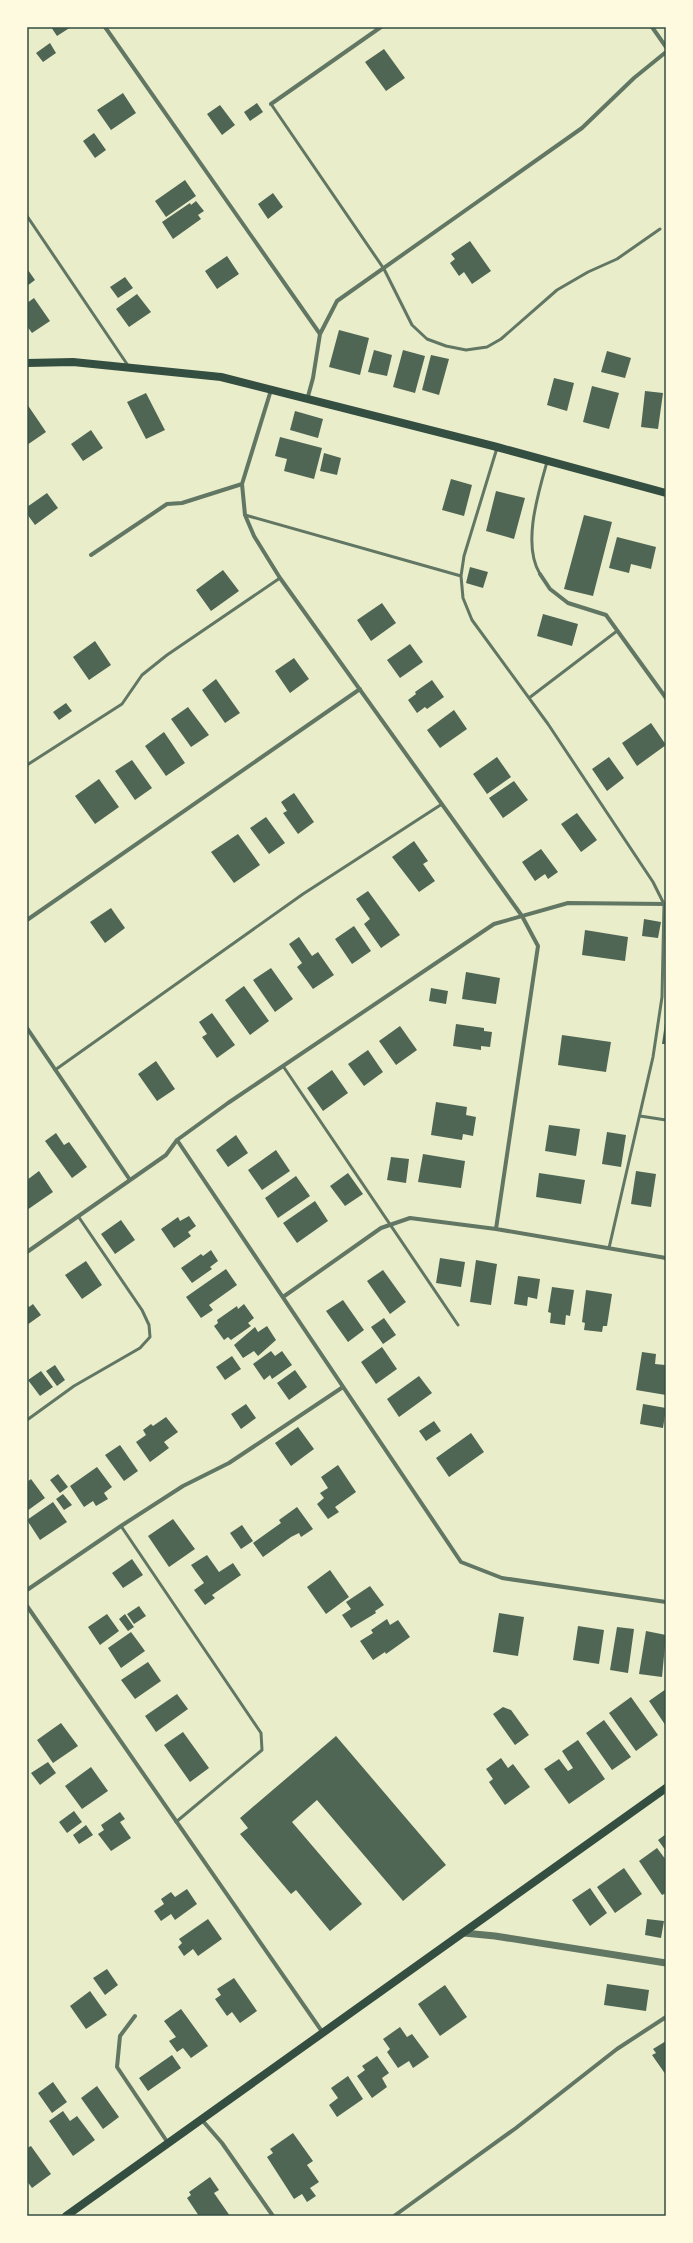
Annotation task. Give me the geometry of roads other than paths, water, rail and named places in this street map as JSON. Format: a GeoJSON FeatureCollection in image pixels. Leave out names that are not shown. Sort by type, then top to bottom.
{"type":"FeatureCollection","features":[{"type":"Feature","properties":{"kind":"main road"},"geometry":{"type":"LineString","coordinates":[[27,363],[73,362],[221,377],[497,447],[547,462],[666,493]]}},
{"type":"Feature","properties":{"kind":"main road"},"geometry":{"type":"LineString","coordinates":[[66,2216],[666,1788]]}},
{"type":"Feature","properties":{"kind":"street"},"geometry":{"type":"LineString","coordinates":[[105,27],[320,334]]}},
{"type":"Feature","properties":{"kind":"street"},"geometry":{"type":"LineString","coordinates":[[271,104],[381,27]]}},
{"type":"Feature","properties":{"kind":"street"},"geometry":{"type":"LineString","coordinates":[[652,27],[666,47]]}},
{"type":"Feature","properties":{"kind":"street"},"geometry":{"type":"LineString","coordinates":[[307,400],[313,378],[320,334],[337,301],[582,128],[634,78],[666,52]]}},
{"type":"Feature","properties":{"kind":"street"},"geometry":{"type":"LineString","coordinates":[[271,390],[242,484],[245,515],[254,536],[280,578],[522,916],[538,946],[496,1229]]}},
{"type":"Feature","properties":{"kind":"street"},"geometry":{"type":"LineString","coordinates":[[91,555],[167,504],[182,503],[242,484]]}},
{"type":"Feature","properties":{"kind":"street"},"geometry":{"type":"LineString","coordinates":[[540,574],[550,589],[568,603],[606,615],[666,698]]}},
{"type":"Feature","properties":{"kind":"street"},"geometry":{"type":"LineString","coordinates":[[27,920],[360,689]]}},
{"type":"Feature","properties":{"kind":"street"},"geometry":{"type":"LineString","coordinates":[[27,1252],[166,1155],[177,1140],[283,1066],[494,924],[568,903],[665,904]]}},
{"type":"Feature","properties":{"kind":"street"},"geometry":{"type":"LineString","coordinates":[[27,1028],[130,1180]]}},
{"type":"Feature","properties":{"kind":"street"},"geometry":{"type":"LineString","coordinates":[[177,1140],[461,1562],[502,1578],[666,1602]]}},
{"type":"Feature","properties":{"kind":"street"},"geometry":{"type":"LineString","coordinates":[[282,1297],[390,1224],[410,1218],[496,1229],[666,1258]]}},
{"type":"Feature","properties":{"kind":"street"},"geometry":{"type":"LineString","coordinates":[[27,1590],[120,1526],[183,1486],[229,1463],[343,1387]]}},
{"type":"Feature","properties":{"kind":"street"},"geometry":{"type":"LineString","coordinates":[[27,1606],[323,2034]]}},
{"type":"Feature","properties":{"kind":"street"},"geometry":{"type":"LineString","coordinates":[[464,1933],[495,1936],[666,1963]]}},
{"type":"Feature","properties":{"kind":"street"},"geometry":{"type":"LineString","coordinates":[[135,2016],[120,2036],[117,2067],[168,2144]]}},
{"type":"Feature","properties":{"kind":"street"},"geometry":{"type":"LineString","coordinates":[[394,2216],[516,2128],[617,2050],[666,2017]]}},
{"type":"Feature","properties":{"kind":"street"},"geometry":{"type":"LineString","coordinates":[[202,2120],[222,2143],[273,2216]]}},
{"type":"Feature","properties":{"kind":"lane"},"geometry":{"type":"LineString","coordinates":[[271,104],[384,268],[412,325],[427,339],[466,350],[487,347],[501,339],[557,290],[588,272],[617,260],[660,229]]}},
{"type":"Feature","properties":{"kind":"lane"},"geometry":{"type":"LineString","coordinates":[[27,216],[129,367]]}},
{"type":"Feature","properties":{"kind":"lane"},"geometry":{"type":"LineString","coordinates":[[497,447],[464,556],[461,576],[463,598],[472,620],[529,698],[653,882],[665,904],[662,997],[653,1057],[609,1248]]}},
{"type":"Feature","properties":{"kind":"lane"},"geometry":{"type":"LineString","coordinates":[[540,574],[534,565],[531,538],[538,494],[547,462]]}},
{"type":"Feature","properties":{"kind":"lane"},"geometry":{"type":"LineString","coordinates":[[245,515],[461,576]]}},
{"type":"Feature","properties":{"kind":"lane"},"geometry":{"type":"LineString","coordinates":[[27,764],[122,704],[142,675],[167,655],[280,578]]}},
{"type":"Feature","properties":{"kind":"lane"},"geometry":{"type":"LineString","coordinates":[[529,698],[617,631]]}},
{"type":"Feature","properties":{"kind":"lane"},"geometry":{"type":"LineString","coordinates":[[55,1070],[303,894],[442,804]]}},
{"type":"Feature","properties":{"kind":"lane"},"geometry":{"type":"LineString","coordinates":[[283,1066],[458,1325]]}},
{"type":"Feature","properties":{"kind":"lane"},"geometry":{"type":"LineString","coordinates":[[640,1116],[666,1120]]}},
{"type":"Feature","properties":{"kind":"lane"},"geometry":{"type":"LineString","coordinates":[[27,1420],[74,1386],[140,1348],[150,1337],[149,1325],[142,1310],[78,1216]]}},
{"type":"Feature","properties":{"kind":"lane"},"geometry":{"type":"LineString","coordinates":[[120,1526],[261,1733],[262,1750],[176,1822]]}}]}
